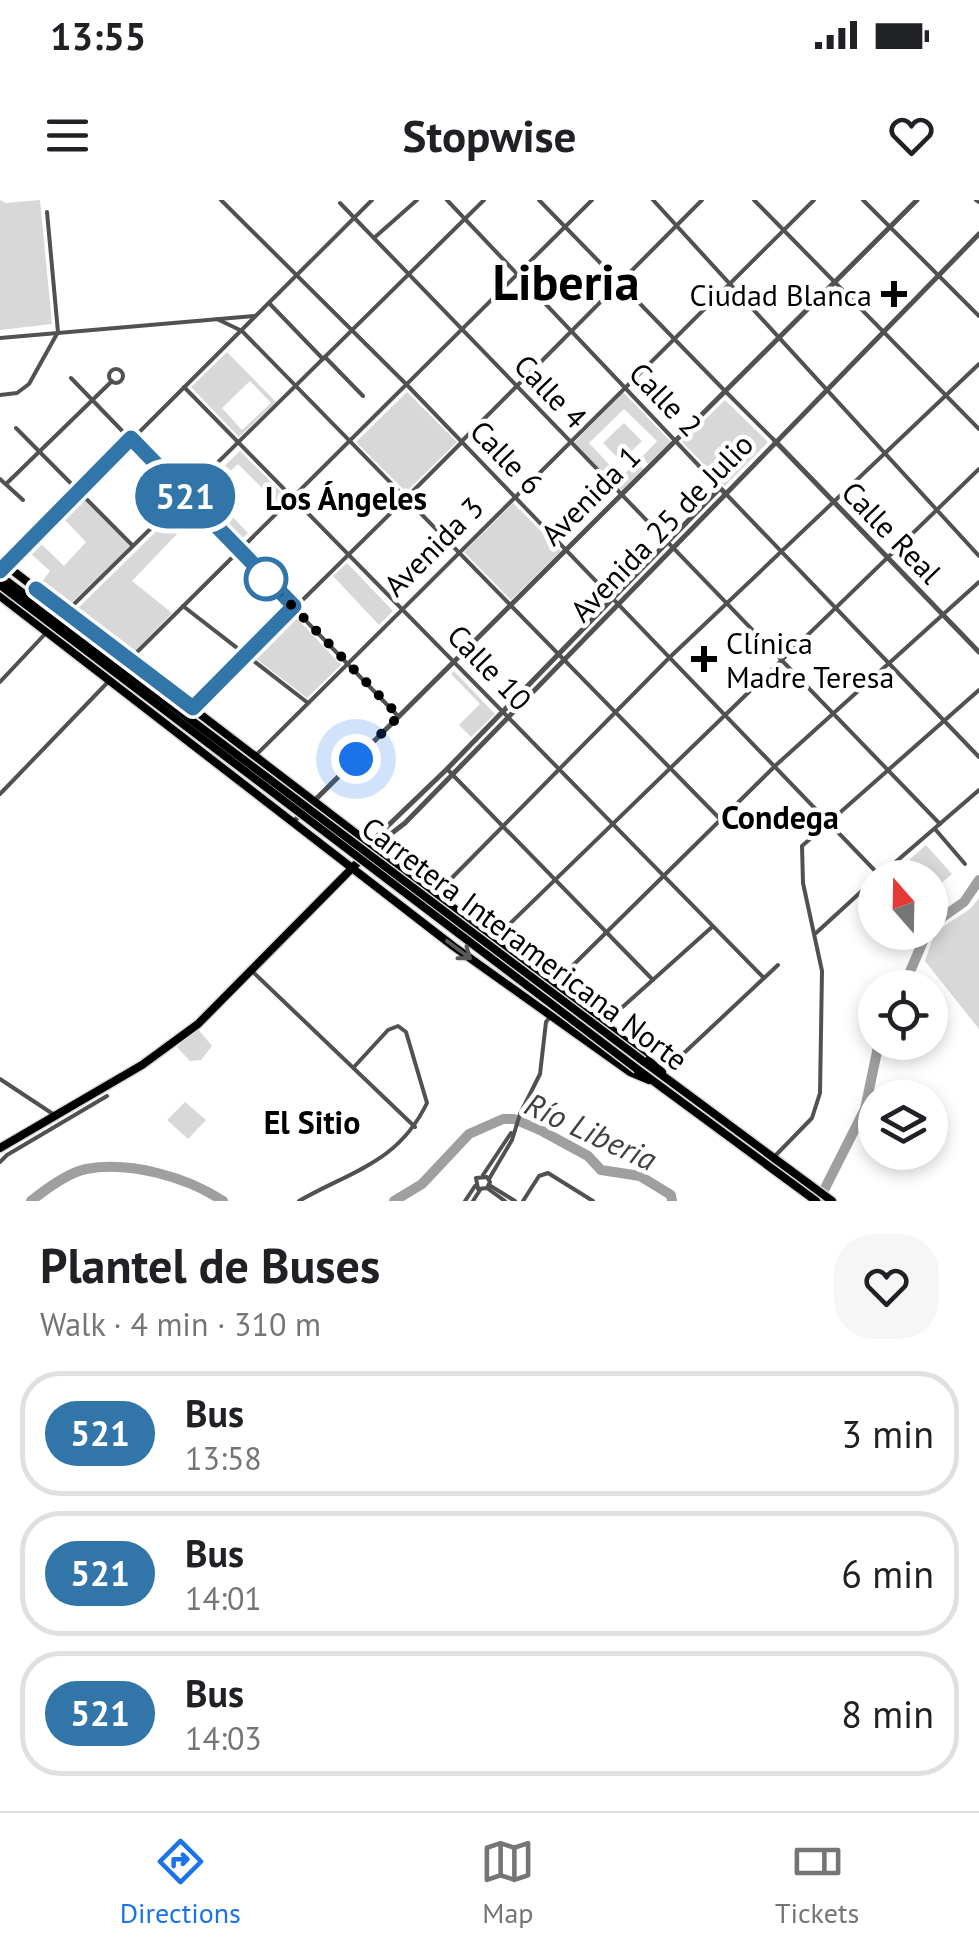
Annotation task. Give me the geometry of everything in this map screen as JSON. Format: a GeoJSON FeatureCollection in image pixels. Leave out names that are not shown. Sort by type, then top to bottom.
{"type":"FeatureCollection","features":[{"type":"Feature","properties":{"kind":"main road"},"geometry":{"type":"LineString","coordinates":[[1,568],[193,708],[666,1072]]}},
{"type":"Feature","properties":{"kind":"main road","name":"Carretera Interamericana Norte"},"geometry":{"type":"LineString","coordinates":[[1,568],[640,1065],[666,1072],[775,1156],[802,1183],[832,1201]]}},
{"type":"Feature","properties":{"kind":"main road"},"geometry":{"type":"LineString","coordinates":[[0,585],[640,1065],[657,1083],[802,1183],[816,1201]]}},
{"type":"Feature","properties":{"kind":"main road"},"geometry":{"type":"LineString","coordinates":[[0,596],[550,1017],[630,1072],[657,1083]]}},
{"type":"Feature","properties":{"kind":"main road","name":"Avenida 25 de Julio"},"geometry":{"type":"LineString","coordinates":[[0,1148],[142,1065],[198,1024],[373,847]]}},
{"type":"Feature","properties":{"kind":"street","name":"Calle 6"},"geometry":{"type":"LineString","coordinates":[[221,200],[407,385],[863,860]]}},
{"type":"Feature","properties":{"kind":"street"},"geometry":{"type":"LineString","coordinates":[[1,568],[372,200]]}},
{"type":"Feature","properties":{"kind":"street"},"geometry":{"type":"LineString","coordinates":[[374,238],[417,200]]}},
{"type":"Feature","properties":{"kind":"street","name":"Calle 2"},"geometry":{"type":"LineString","coordinates":[[447,200],[979,756]]}},
{"type":"Feature","properties":{"kind":"street"},"geometry":{"type":"LineString","coordinates":[[66,612],[484,200]]}},
{"type":"Feature","properties":{"kind":"street"},"geometry":{"type":"LineString","coordinates":[[539,200],[774,441]]}},
{"type":"Feature","properties":{"kind":"street"},"geometry":{"type":"LineString","coordinates":[[129,660],[592,200]]}},
{"type":"Feature","properties":{"kind":"street"},"geometry":{"type":"LineString","coordinates":[[653,200],[979,556]]}},
{"type":"Feature","properties":{"kind":"street"},"geometry":{"type":"LineString","coordinates":[[193,708],[702,200]]}},
{"type":"Feature","properties":{"kind":"street"},"geometry":{"type":"LineString","coordinates":[[754,200],[979,429]]}},
{"type":"Feature","properties":{"kind":"street","name":"Avenida 3"},"geometry":{"type":"LineString","coordinates":[[254,756],[814,200]]}},
{"type":"Feature","properties":{"kind":"street"},"geometry":{"type":"LineString","coordinates":[[863,200],[979,316]]}},
{"type":"Feature","properties":{"kind":"street","name":"Avenida 1"},"geometry":{"type":"LineString","coordinates":[[294,822],[917,200]]}},
{"type":"Feature","properties":{"kind":"street","name":"Calle 4"},"geometry":{"type":"LineString","coordinates":[[340,203],[887,769],[938,826],[965,864]]}},
{"type":"Feature","properties":{"kind":"street"},"geometry":{"type":"LineString","coordinates":[[0,395],[23,390],[58,332],[46,212]]}},
{"type":"Feature","properties":{"kind":"street","name":"Avenida 25 de Julio"},"geometry":{"type":"LineString","coordinates":[[373,847],[404,823],[722,490],[979,234]]}},
{"type":"Feature","properties":{"kind":"street"},"geometry":{"type":"LineString","coordinates":[[268,303],[364,396]]}},
{"type":"Feature","properties":{"kind":"street"},"geometry":{"type":"LineString","coordinates":[[0,338],[256,316]]}},
{"type":"Feature","properties":{"kind":"street"},"geometry":{"type":"LineString","coordinates":[[217,319],[242,331],[721,820]]}},
{"type":"Feature","properties":{"kind":"street"},"geometry":{"type":"LineString","coordinates":[[422,922],[436,902],[436,895],[614,712],[979,364]]}},
{"type":"Feature","properties":{"kind":"street"},"geometry":{"type":"LineString","coordinates":[[72,378],[399,716]]}},
{"type":"Feature","properties":{"kind":"street"},"geometry":{"type":"LineString","coordinates":[[6,484],[112,381]]}},
{"type":"Feature","properties":{"kind":"street","name":"Calle 10"},"geometry":{"type":"LineString","coordinates":[[184,387],[764,978]]}},
{"type":"Feature","properties":{"kind":"street"},"geometry":{"type":"LineString","coordinates":[[16,428],[134,546]]}},
{"type":"Feature","properties":{"kind":"street","name":"Calle Real"},"geometry":{"type":"LineString","coordinates":[[774,441],[979,652]]}},
{"type":"Feature","properties":{"kind":"street"},"geometry":{"type":"LineString","coordinates":[[494,939],[979,469]]}},
{"type":"Feature","properties":{"kind":"street"},"geometry":{"type":"LineString","coordinates":[[0,478],[23,500]]}},
{"type":"Feature","properties":{"kind":"street"},"geometry":{"type":"LineString","coordinates":[[554,984],[775,766],[979,582]]}},
{"type":"Feature","properties":{"kind":"street"},"geometry":{"type":"LineString","coordinates":[[183,606],[308,702]]}},
{"type":"Feature","properties":{"kind":"street"},"geometry":{"type":"LineString","coordinates":[[0,682],[46,634]]}},
{"type":"Feature","properties":{"kind":"street"},"geometry":{"type":"LineString","coordinates":[[0,794],[109,681]]}},
{"type":"Feature","properties":{"kind":"street"},"geometry":{"type":"LineString","coordinates":[[775,1156],[812,1118],[820,1094],[823,1004],[816,933],[803,883],[802,846],[979,690]]}},
{"type":"Feature","properties":{"kind":"street"},"geometry":{"type":"LineString","coordinates":[[450,772],[653,980]]}},
{"type":"Feature","properties":{"kind":"street"},"geometry":{"type":"LineString","coordinates":[[899,860],[979,790]]}},
{"type":"Feature","properties":{"kind":"street"},"geometry":{"type":"LineString","coordinates":[[411,913],[427,895],[436,895]]}},
{"type":"Feature","properties":{"kind":"street"},"geometry":{"type":"LineString","coordinates":[[816,933],[858,896]]}},
{"type":"Feature","properties":{"kind":"street"},"geometry":{"type":"LineString","coordinates":[[608,1020],[712,927]]}},
{"type":"Feature","properties":{"kind":"street"},"geometry":{"type":"LineString","coordinates":[[666,1072],[778,965]]}},
{"type":"Feature","properties":{"kind":"street"},"geometry":{"type":"LineString","coordinates":[[252,971],[415,1127]]}},
{"type":"Feature","properties":{"kind":"street"},"geometry":{"type":"LineString","coordinates":[[473,1201],[478,1188],[476,1178],[514,1128],[540,1074],[546,1022],[550,1017]]}},
{"type":"Feature","properties":{"kind":"street"},"geometry":{"type":"LineString","coordinates":[[299,1201],[389,1154],[415,1127],[427,1104],[406,1032],[398,1026],[388,1030],[354,1067]]}},
{"type":"Feature","properties":{"kind":"street"},"geometry":{"type":"LineString","coordinates":[[0,1079],[56,1116]]}},
{"type":"Feature","properties":{"kind":"street"},"geometry":{"type":"LineString","coordinates":[[0,1162],[7,1154],[107,1096]]}},
{"type":"Feature","properties":{"kind":"street"},"geometry":{"type":"LineString","coordinates":[[466,1201],[488,1184],[512,1140],[514,1128]]}},
{"type":"Feature","properties":{"kind":"street"},"geometry":{"type":"LineString","coordinates":[[524,1201],[545,1173],[593,1201]]}},
{"type":"Feature","properties":{"kind":"street"},"geometry":{"type":"LineString","coordinates":[[482,1175],[506,1201]]}},
{"type":"Feature","properties":{"kind":"street"},"geometry":{"type":"LineString","coordinates":[[488,1184],[515,1201]]}},
{"type":"Feature","properties":{"kind":"shaded area"},"geometry":{"type":"Polygon","coordinates":[[[0,200],[40,200],[52,324],[0,330],[0,200]]]}},
{"type":"Feature","properties":{"kind":"shaded area"},"geometry":{"type":"Polygon","coordinates":[[[227,352],[276,402],[239,437],[191,387],[227,352]],[[250,381],[222,408],[242,430],[271,403],[250,381]]]}},
{"type":"Feature","properties":{"kind":"shaded area"},"geometry":{"type":"Polygon","coordinates":[[[407,392],[457,442],[406,492],[356,442],[407,392]]]}},
{"type":"Feature","properties":{"kind":"shaded area"},"geometry":{"type":"Polygon","coordinates":[[[623,392],[671,442],[648,464],[642,457],[657,441],[624,409],[589,443],[621,477],[637,462],[643,469],[622,491],[574,443],[623,392]]]}},
{"type":"Feature","properties":{"kind":"shaded area"},"geometry":{"type":"Polygon","coordinates":[[[725,400],[768,442],[725,486],[682,442],[725,400]]]}},
{"type":"Feature","properties":{"kind":"shaded area"},"geometry":{"type":"Polygon","coordinates":[[[624,423],[642,441],[621,461],[603,443],[624,423]]]}},
{"type":"Feature","properties":{"kind":"shaded area"},"geometry":{"type":"Polygon","coordinates":[[[240,451],[286,497],[278,504],[238,464],[217,483],[220,487],[212,495],[248,533],[237,543],[193,496],[240,451]]]}},
{"type":"Feature","properties":{"kind":"shaded area"},"geometry":{"type":"Polygon","coordinates":[[[82,497],[130,546],[66,608],[39,586],[50,571],[28,551],[37,540],[64,566],[86,542],[62,517],[82,497]]]}},
{"type":"Feature","properties":{"kind":"shaded area"},"geometry":{"type":"Polygon","coordinates":[[[187,501],[198,512],[132,581],[172,613],[126,660],[68,618],[187,501]]]}},
{"type":"Feature","properties":{"kind":"shaded area"},"geometry":{"type":"Polygon","coordinates":[[[513,503],[561,551],[511,600],[464,552],[513,503]]]}},
{"type":"Feature","properties":{"kind":"shaded area"},"geometry":{"type":"Polygon","coordinates":[[[347,563],[393,611],[379,625],[333,576],[347,563]]]}},
{"type":"Feature","properties":{"kind":"shaded area"},"geometry":{"type":"Polygon","coordinates":[[[292,613],[341,665],[307,698],[251,655],[292,613]]]}},
{"type":"Feature","properties":{"kind":"shaded area"},"geometry":{"type":"Polygon","coordinates":[[[454,671],[495,714],[471,737],[459,725],[480,704],[451,674],[454,671]]]}},
{"type":"Feature","properties":{"kind":"shaded area"},"geometry":{"type":"Polygon","coordinates":[[[926,845],[939,860],[909,860],[926,845]]]}},
{"type":"Feature","properties":{"kind":"shaded area"},"geometry":{"type":"Polygon","coordinates":[[[979,898],[979,1029],[948,990],[948,970],[932,970],[925,961],[929,950],[948,950],[948,923],[979,898]]]}},
{"type":"Feature","properties":{"kind":"shaded area"},"geometry":{"type":"Polygon","coordinates":[[[197,1028],[212,1046],[201,1060],[190,1061],[177,1047],[197,1028]]]}},
{"type":"Feature","properties":{"kind":"shaded area"},"geometry":{"type":"Polygon","coordinates":[[[185,1102],[206,1120],[188,1139],[167,1120],[185,1102]]]}},
{"type":"Feature","properties":{"kind":"waterway","name":"Río Liberia"},"geometry":{"type":"LineString","coordinates":[[948,913],[964,902],[979,880]]}},
{"type":"Feature","properties":{"kind":"waterway","name":"Río Liberia"},"geometry":{"type":"LineString","coordinates":[[911,970],[919,950]]}},
{"type":"Feature","properties":{"kind":"waterway","name":"Río Liberia"},"geometry":{"type":"LineString","coordinates":[[819,1200],[865,1109],[875,1060]]}},
{"type":"Feature","properties":{"kind":"waterway","name":"Río Liberia"},"geometry":{"type":"LineString","coordinates":[[394,1201],[422,1184],[469,1134],[503,1119],[514,1119],[542,1131],[588,1156],[601,1170],[640,1176],[671,1195],[672,1201]]}},
{"type":"Feature","properties":{"kind":"waterway","name":"Río Liberia"},"geometry":{"type":"LineString","coordinates":[[31,1201],[72,1174],[103,1167],[157,1173],[193,1185],[223,1201]]}},
{"type":"Feature","properties":{"kind":"bus line","name":"521"},"geometry":{"type":"LineString","coordinates":[[0,571],[131,438],[294,606],[193,708],[36,589]]}},
{"type":"Feature","properties":{"kind":"place","name":"Ciudad Blanca"},"geometry":{"type":"Point","coordinates":[894,294]}},
{"type":"Feature","properties":{"kind":"place","name":"Clínica Madre Teresa"},"geometry":{"type":"Point","coordinates":[704,659]}},
{"type":"Feature","properties":{"kind":"district","name":"Liberia"},"geometry":{"type":"Point","coordinates":[566,281]}},
{"type":"Feature","properties":{"kind":"district","name":"Los Ángeles"},"geometry":{"type":"Point","coordinates":[346,498]}},
{"type":"Feature","properties":{"kind":"district","name":"Condega"},"geometry":{"type":"Point","coordinates":[780,817]}},
{"type":"Feature","properties":{"kind":"district","name":"El Sitio"},"geometry":{"type":"Point","coordinates":[312,1122]}},
{"type":"Feature","properties":{"kind":"route"},"geometry":{"type":"LineString","coordinates":[[266,579],[399,716],[356,759]]}}]}
